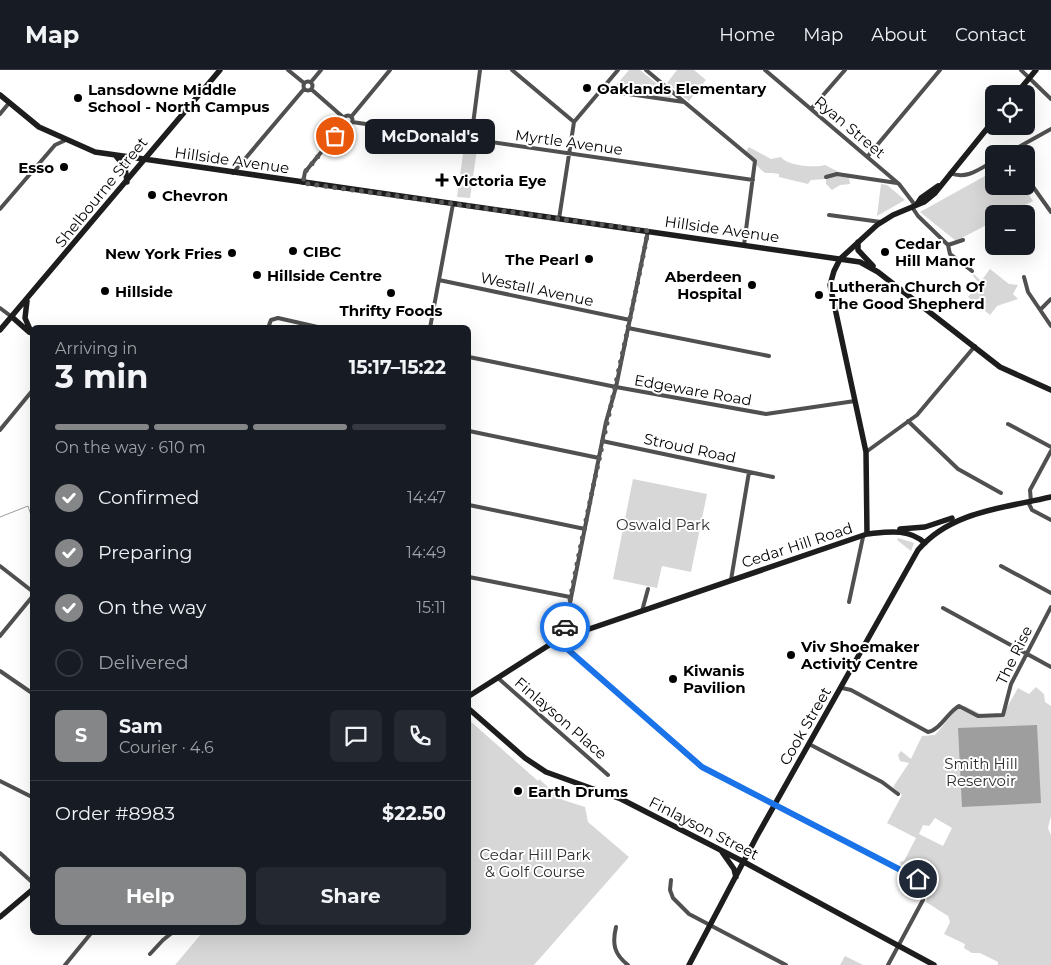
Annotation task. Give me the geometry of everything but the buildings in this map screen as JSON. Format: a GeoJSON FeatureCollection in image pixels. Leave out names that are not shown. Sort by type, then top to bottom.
{"type":"FeatureCollection","features":[{"type":"Feature","properties":{"kind":"main road","name":"Shelbourne Street"},"geometry":{"type":"LineString","coordinates":[[0,330],[27,301],[220,70]]}},
{"type":"Feature","properties":{"kind":"main road"},"geometry":{"type":"LineString","coordinates":[[1024,85],[1036,70]]}},
{"type":"Feature","properties":{"kind":"main road","name":"Hillside Avenue"},"geometry":{"type":"LineString","coordinates":[[0,96],[39,127],[95,152],[860,262],[878,272],[1000,367],[1051,390]]}},
{"type":"Feature","properties":{"kind":"main road","name":"Cedar Hill Road"},"geometry":{"type":"LineString","coordinates":[[471,695],[560,639],[642,613],[731,580],[865,535],[866,452],[830,293],[831,278],[840,259],[881,222],[929,198],[985,131]]}},
{"type":"Feature","properties":{"kind":"main road"},"geometry":{"type":"LineString","coordinates":[[116,156],[125,167],[127,182]]}},
{"type":"Feature","properties":{"kind":"main road"},"geometry":{"type":"LineString","coordinates":[[858,242],[858,250],[878,272]]}},
{"type":"Feature","properties":{"kind":"main road"},"geometry":{"type":"LineString","coordinates":[[27,301],[25,318],[30,329]]}},
{"type":"Feature","properties":{"kind":"main road"},"geometry":{"type":"LineString","coordinates":[[12,317],[30,332]]}},
{"type":"Feature","properties":{"kind":"main road","name":"Cook Street"},"geometry":{"type":"LineString","coordinates":[[689,965],[809,744],[913,559],[925,542],[946,525],[969,515],[1051,497]]}},
{"type":"Feature","properties":{"kind":"main road"},"geometry":{"type":"LineString","coordinates":[[894,532],[902,529],[932,526],[962,513],[969,515]]}},
{"type":"Feature","properties":{"kind":"main road"},"geometry":{"type":"LineString","coordinates":[[865,535],[894,532],[912,534],[925,542]]}},
{"type":"Feature","properties":{"kind":"main road","name":"Finlayson Street"},"geometry":{"type":"LineString","coordinates":[[471,711],[525,758],[546,772],[621,799],[744,862],[934,965]]}},
{"type":"Feature","properties":{"kind":"main road"},"geometry":{"type":"LineString","coordinates":[[720,850],[734,868],[736,877]]}},
{"type":"Feature","properties":{"kind":"main road"},"geometry":{"type":"LineString","coordinates":[[0,917],[30,892]]}},
{"type":"Feature","properties":{"kind":"street"},"geometry":{"type":"LineString","coordinates":[[288,70],[304,83],[310,82],[321,70]]}},
{"type":"Feature","properties":{"kind":"street"},"geometry":{"type":"LineString","coordinates":[[303,183],[305,172],[345,123],[349,124],[390,70]]}},
{"type":"Feature","properties":{"kind":"street"},"geometry":{"type":"LineString","coordinates":[[471,140],[480,70]]}},
{"type":"Feature","properties":{"kind":"street"},"geometry":{"type":"LineString","coordinates":[[512,70],[574,122]]}},
{"type":"Feature","properties":{"kind":"street"},"geometry":{"type":"LineString","coordinates":[[559,219],[574,122],[618,70]]}},
{"type":"Feature","properties":{"kind":"street"},"geometry":{"type":"LineString","coordinates":[[646,70],[752,157],[756,164],[744,245]]}},
{"type":"Feature","properties":{"kind":"street","name":"Ryan Street"},"geometry":{"type":"LineString","coordinates":[[765,70],[900,184],[914,205],[918,216],[948,245],[951,257],[972,271]]}},
{"type":"Feature","properties":{"kind":"street"},"geometry":{"type":"LineString","coordinates":[[812,109],[844,70]]}},
{"type":"Feature","properties":{"kind":"street"},"geometry":{"type":"LineString","coordinates":[[868,156],[940,70]]}},
{"type":"Feature","properties":{"kind":"street"},"geometry":{"type":"LineString","coordinates":[[1021,70],[1051,99]]}},
{"type":"Feature","properties":{"kind":"street"},"geometry":{"type":"LineString","coordinates":[[310,82],[311,89],[344,118],[352,120]]}},
{"type":"Feature","properties":{"kind":"street"},"geometry":{"type":"LineString","coordinates":[[233,173],[304,90],[304,83]]}},
{"type":"Feature","properties":{"kind":"street"},"geometry":{"type":"LineString","coordinates":[[304,90],[311,89]]}},
{"type":"Feature","properties":{"kind":"street"},"geometry":{"type":"LineString","coordinates":[[600,90],[684,102]]}},
{"type":"Feature","properties":{"kind":"street"},"geometry":{"type":"LineString","coordinates":[[1,113],[9,103]]}},
{"type":"Feature","properties":{"kind":"street"},"geometry":{"type":"LineString","coordinates":[[344,118],[345,123]]}},
{"type":"Feature","properties":{"kind":"street","name":"Myrtle Avenue"},"geometry":{"type":"LineString","coordinates":[[352,120],[471,140],[753,180]]}},
{"type":"Feature","properties":{"kind":"street"},"geometry":{"type":"LineString","coordinates":[[1022,145],[1051,129]]}},
{"type":"Feature","properties":{"kind":"street"},"geometry":{"type":"LineString","coordinates":[[0,210],[55,145],[66,140]]}},
{"type":"Feature","properties":{"kind":"street"},"geometry":{"type":"LineString","coordinates":[[950,173],[960,176],[968,175],[985,166]]}},
{"type":"Feature","properties":{"kind":"street"},"geometry":{"type":"LineString","coordinates":[[826,177],[837,174],[900,184]]}},
{"type":"Feature","properties":{"kind":"street"},"geometry":{"type":"LineString","coordinates":[[1035,190],[1051,212]]}},
{"type":"Feature","properties":{"kind":"street"},"geometry":{"type":"LineString","coordinates":[[431,325],[453,204]]}},
{"type":"Feature","properties":{"kind":"street"},"geometry":{"type":"LineString","coordinates":[[829,215],[881,222]]}},
{"type":"Feature","properties":{"kind":"street"},"geometry":{"type":"LineString","coordinates":[[648,231],[616,387],[602,441],[585,529],[560,639],[702,767],[918,879]]}},
{"type":"Feature","properties":{"kind":"street"},"geometry":{"type":"LineString","coordinates":[[948,245],[963,240]]}},
{"type":"Feature","properties":{"kind":"street"},"geometry":{"type":"LineString","coordinates":[[1024,277],[1028,292],[1042,310],[1044,318],[1051,326]]}},
{"type":"Feature","properties":{"kind":"street","name":"Westall Avenue"},"geometry":{"type":"LineString","coordinates":[[439,280],[630,320]]}},
{"type":"Feature","properties":{"kind":"street"},"geometry":{"type":"LineString","coordinates":[[1042,310],[1051,299]]}},
{"type":"Feature","properties":{"kind":"street"},"geometry":{"type":"LineString","coordinates":[[0,308],[12,317]]}},
{"type":"Feature","properties":{"kind":"street"},"geometry":{"type":"LineString","coordinates":[[269,325],[271,320],[278,318],[309,325]]}},
{"type":"Feature","properties":{"kind":"street"},"geometry":{"type":"LineString","coordinates":[[628,328],[769,356]]}},
{"type":"Feature","properties":{"kind":"street"},"geometry":{"type":"LineString","coordinates":[[866,452],[917,415],[975,346]]}},
{"type":"Feature","properties":{"kind":"street","name":"Edgeware Road"},"geometry":{"type":"LineString","coordinates":[[471,357],[616,387],[766,414],[855,401]]}},
{"type":"Feature","properties":{"kind":"street"},"geometry":{"type":"LineString","coordinates":[[0,430],[30,393]]}},
{"type":"Feature","properties":{"kind":"street"},"geometry":{"type":"LineString","coordinates":[[908,422],[958,469],[1000,493]]}},
{"type":"Feature","properties":{"kind":"street"},"geometry":{"type":"LineString","coordinates":[[1008,424],[1051,447]]}},
{"type":"Feature","properties":{"kind":"street"},"geometry":{"type":"LineString","coordinates":[[471,431],[599,458]]}},
{"type":"Feature","properties":{"kind":"street","name":"Stroud Road"},"geometry":{"type":"LineString","coordinates":[[602,441],[773,477]]}},
{"type":"Feature","properties":{"kind":"street"},"geometry":{"type":"LineString","coordinates":[[1051,451],[1030,490],[1032,510],[1051,520]]}},
{"type":"Feature","properties":{"kind":"street"},"geometry":{"type":"LineString","coordinates":[[731,580],[749,472]]}},
{"type":"Feature","properties":{"kind":"street"},"geometry":{"type":"LineString","coordinates":[[471,505],[585,529]]}},
{"type":"Feature","properties":{"kind":"street"},"geometry":{"type":"LineString","coordinates":[[849,602],[865,535]]}},
{"type":"Feature","properties":{"kind":"street"},"geometry":{"type":"LineString","coordinates":[[0,566],[30,589]]}},
{"type":"Feature","properties":{"kind":"street"},"geometry":{"type":"LineString","coordinates":[[1001,566],[1051,593]]}},
{"type":"Feature","properties":{"kind":"street"},"geometry":{"type":"LineString","coordinates":[[471,577],[570,597]]}},
{"type":"Feature","properties":{"kind":"street"},"geometry":{"type":"LineString","coordinates":[[642,613],[648,589]]}},
{"type":"Feature","properties":{"kind":"street"},"geometry":{"type":"LineString","coordinates":[[0,636],[30,599]]}},
{"type":"Feature","properties":{"kind":"street","name":"The Rise"},"geometry":{"type":"LineString","coordinates":[[842,688],[851,690],[894,712],[921,730],[928,732],[933,731],[951,710],[959,706],[978,716],[1003,715],[1008,691],[1051,607]]}},
{"type":"Feature","properties":{"kind":"street"},"geometry":{"type":"LineString","coordinates":[[943,608],[1051,667]]}},
{"type":"Feature","properties":{"kind":"street"},"geometry":{"type":"LineString","coordinates":[[0,671],[30,692]]}},
{"type":"Feature","properties":{"kind":"street","name":"Finlayson Place"},"geometry":{"type":"LineString","coordinates":[[498,678],[608,775]]}},
{"type":"Feature","properties":{"kind":"street"},"geometry":{"type":"LineString","coordinates":[[809,744],[882,782],[898,794]]}},
{"type":"Feature","properties":{"kind":"street"},"geometry":{"type":"LineString","coordinates":[[0,781],[30,797]]}},
{"type":"Feature","properties":{"kind":"street"},"geometry":{"type":"LineString","coordinates":[[0,852],[30,880]]}},
{"type":"Feature","properties":{"kind":"street"},"geometry":{"type":"LineString","coordinates":[[671,880],[670,890],[677,904],[689,914],[786,965]]}},
{"type":"Feature","properties":{"kind":"street"},"geometry":{"type":"LineString","coordinates":[[888,965],[923,900],[924,888]]}},
{"type":"Feature","properties":{"kind":"street"},"geometry":{"type":"LineString","coordinates":[[616,927],[614,946],[616,953],[628,965]]}},
{"type":"Feature","properties":{"kind":"street"},"geometry":{"type":"LineString","coordinates":[[65,965],[90,935]]}},
{"type":"Feature","properties":{"kind":"street"},"geometry":{"type":"LineString","coordinates":[[150,954],[169,935]]}},
{"type":"Feature","properties":{"kind":"green space"},"geometry":{"type":"Polygon","coordinates":[[[629,70],[640,70],[672,96],[670,98],[612,90],[629,70]]]}},
{"type":"Feature","properties":{"kind":"green space"},"geometry":{"type":"Polygon","coordinates":[[[677,70],[694,70],[706,80],[689,101],[667,83],[677,70]]]}},
{"type":"Feature","properties":{"kind":"green space"},"geometry":{"type":"Polygon","coordinates":[[[464,147],[477,149],[470,198],[457,197],[464,147]]]}},
{"type":"Feature","properties":{"kind":"green space"},"geometry":{"type":"Polygon","coordinates":[[[749,147],[771,159],[781,157],[784,160],[802,166],[825,165],[849,177],[850,184],[840,185],[832,190],[826,184],[826,179],[811,180],[808,184],[779,177],[779,174],[763,172],[746,151],[749,147]]]}},
{"type":"Feature","properties":{"kind":"green space"},"geometry":{"type":"Polygon","coordinates":[[[985,176],[985,195],[1029,195],[1033,201],[1025,205],[985,205],[985,226],[956,241],[920,212],[985,176]]]}},
{"type":"Feature","properties":{"kind":"green space"},"geometry":{"type":"Polygon","coordinates":[[[881,184],[887,185],[905,200],[877,216],[881,184]]]}},
{"type":"Feature","properties":{"kind":"green space"},"geometry":{"type":"Polygon","coordinates":[[[990,269],[1009,284],[1018,285],[1013,294],[1018,299],[997,306],[990,315],[968,297],[979,283],[973,276],[974,274],[981,281],[990,269]]]}},
{"type":"Feature","properties":{"kind":"green space","name":"Oswald Park"},"geometry":{"type":"Polygon","coordinates":[[[633,479],[707,494],[691,572],[662,566],[657,588],[613,579],[633,479]]]}},
{"type":"Feature","properties":{"kind":"green space"},"geometry":{"type":"Polygon","coordinates":[[[898,538],[914,543],[911,551],[897,540],[898,538]]]}},
{"type":"Feature","properties":{"kind":"green space"},"geometry":{"type":"Polygon","coordinates":[[[1036,687],[1044,694],[1045,702],[1051,706],[1051,816],[1048,828],[1051,835],[1051,965],[998,965],[998,962],[980,953],[972,953],[964,948],[965,944],[944,934],[950,922],[948,916],[926,902],[925,880],[914,871],[901,865],[900,862],[904,861],[916,838],[887,823],[902,795],[893,787],[909,763],[900,761],[898,755],[901,751],[911,759],[922,736],[935,735],[956,710],[965,706],[987,717],[1002,716],[1018,688],[1029,694],[1036,687]],[[935,818],[929,826],[923,825],[919,834],[943,846],[952,828],[935,818]]]}},
{"type":"Feature","properties":{"kind":"green space","name":"Cedar Hill Park & Golf Course"},"geometry":{"type":"Polygon","coordinates":[[[471,722],[538,781],[539,779],[563,800],[585,807],[588,822],[629,857],[534,965],[175,965],[200,935],[471,935],[471,722]]]}},
{"type":"Feature","properties":{"kind":"green space"},"geometry":{"type":"Polygon","coordinates":[[[845,956],[863,965],[840,965],[845,956]]]}},
{"type":"Feature","properties":{"kind":"shaded area","name":"Smith Hill Reservoir"},"geometry":{"type":"Polygon","coordinates":[[[1037,725],[1041,803],[962,807],[958,728],[1037,725]]]}},
{"type":"Feature","properties":{"kind":"waterway"},"geometry":{"type":"LineString","coordinates":[[0,517],[28,506],[30,512]]}},
{"type":"Feature","properties":{"kind":"way so far"},"geometry":{"type":"LineString","coordinates":[[335,136],[305,172],[303,183],[648,231],[616,387],[606,422],[565,627]]}},
{"type":"Feature","properties":{"kind":"place","name":"Oaklands Elementary"},"geometry":{"type":"Point","coordinates":[587,88]}},
{"type":"Feature","properties":{"kind":"place","name":"Lansdowne Middle School - North Campus"},"geometry":{"type":"Point","coordinates":[78,98]}},
{"type":"Feature","properties":{"kind":"place","name":"McDonald's"},"geometry":{"type":"Point","coordinates":[335,136]}},
{"type":"Feature","properties":{"kind":"place","name":"Esso"},"geometry":{"type":"Point","coordinates":[64,167]}},
{"type":"Feature","properties":{"kind":"place","name":"Victoria Eye"},"geometry":{"type":"Point","coordinates":[442,180]}},
{"type":"Feature","properties":{"kind":"place","name":"Chevron"},"geometry":{"type":"Point","coordinates":[152,195]}},
{"type":"Feature","properties":{"kind":"place","name":"CIBC"},"geometry":{"type":"Point","coordinates":[293,251]}},
{"type":"Feature","properties":{"kind":"place","name":"Cedar Hill Manor"},"geometry":{"type":"Point","coordinates":[885,252]}},
{"type":"Feature","properties":{"kind":"place","name":"New York Fries"},"geometry":{"type":"Point","coordinates":[232,253]}},
{"type":"Feature","properties":{"kind":"place","name":"The Pearl"},"geometry":{"type":"Point","coordinates":[589,259]}},
{"type":"Feature","properties":{"kind":"place","name":"Hillside Centre"},"geometry":{"type":"Point","coordinates":[257,275]}},
{"type":"Feature","properties":{"kind":"place","name":"Aberdeen Hospital"},"geometry":{"type":"Point","coordinates":[752,285]}},
{"type":"Feature","properties":{"kind":"place","name":"Hillside"},"geometry":{"type":"Point","coordinates":[105,291]}},
{"type":"Feature","properties":{"kind":"place","name":"Thrifty Foods"},"geometry":{"type":"Point","coordinates":[391,293]}},
{"type":"Feature","properties":{"kind":"place","name":"Lutheran Church Of The Good Shepherd"},"geometry":{"type":"Point","coordinates":[819,295]}},
{"type":"Feature","properties":{"kind":"place","name":"Viv Shoemaker Activity Centre"},"geometry":{"type":"Point","coordinates":[791,655]}},
{"type":"Feature","properties":{"kind":"place","name":"Kiwanis Pavilion"},"geometry":{"type":"Point","coordinates":[673,679]}},
{"type":"Feature","properties":{"kind":"place","name":"Earth Drums"},"geometry":{"type":"Point","coordinates":[518,791]}},
{"type":"Feature","properties":{"kind":"route"},"geometry":{"type":"LineString","coordinates":[[565,627],[563,638],[557,640],[702,767],[764,801],[784,809],[918,879]]}}]}
